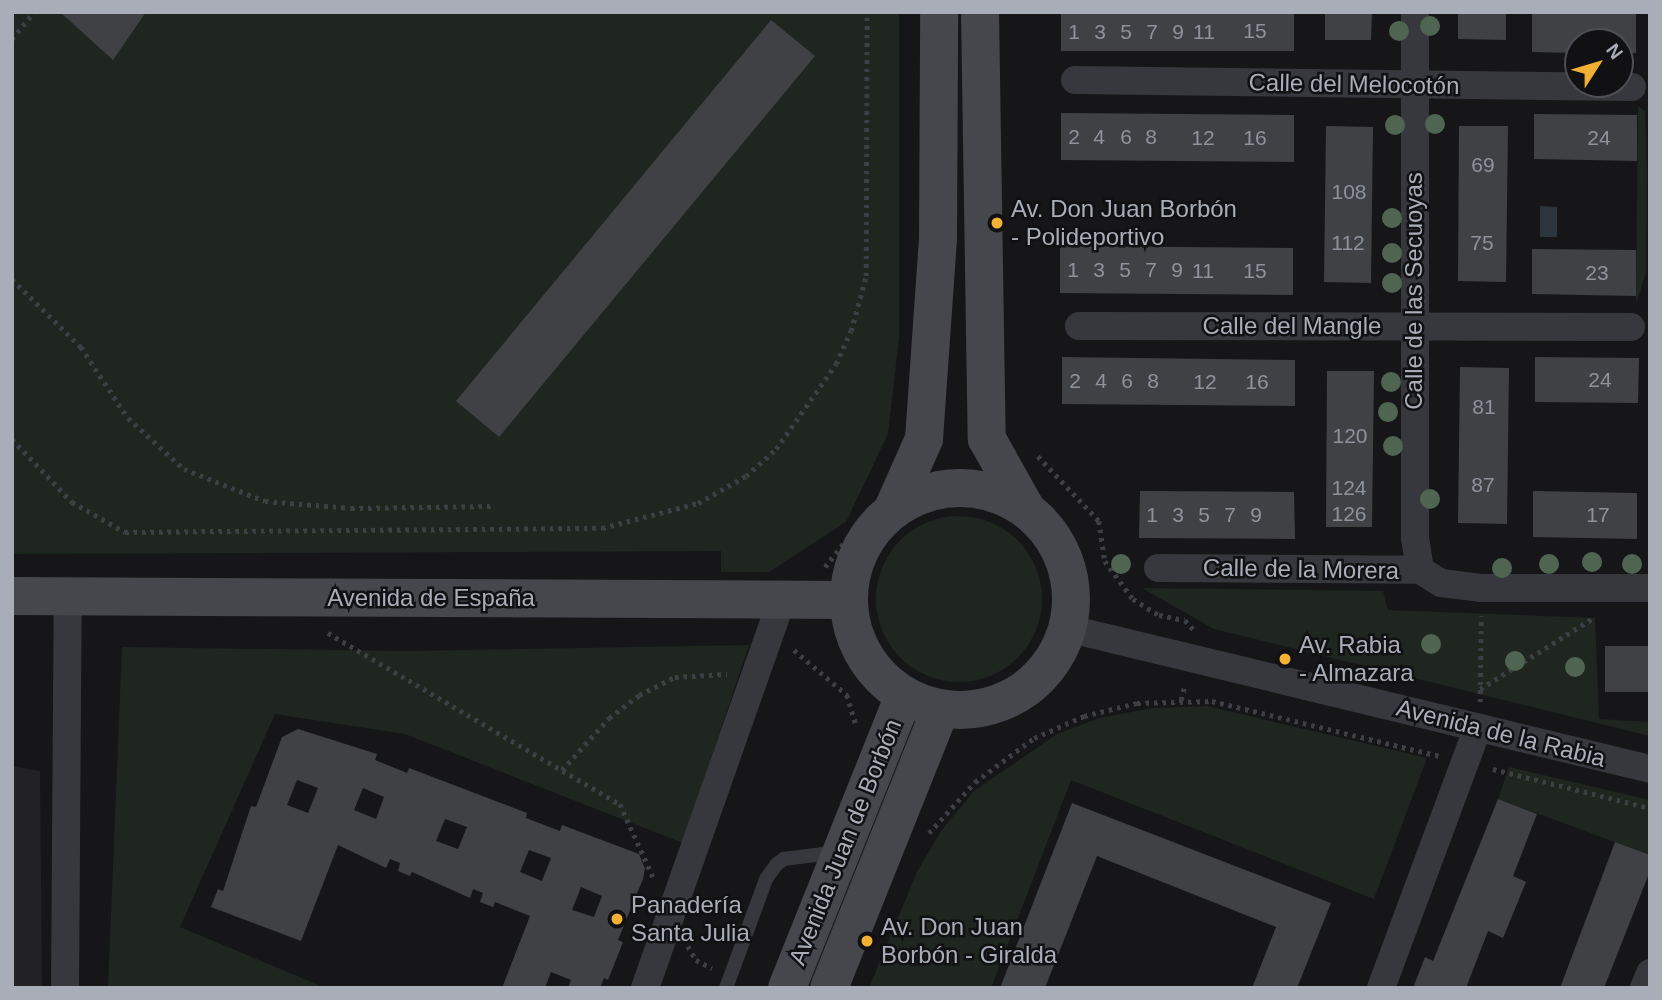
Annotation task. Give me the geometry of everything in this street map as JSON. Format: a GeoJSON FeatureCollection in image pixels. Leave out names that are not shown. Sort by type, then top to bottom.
{"type":"FeatureCollection","features":[{"type":"Feature","properties":{"kind":"street"},"geometry":{"type":"LineString","coordinates":[[892,511],[924,439],[938,238],[939,12]]}},
{"type":"Feature","properties":{"kind":"street"},"geometry":{"type":"LineString","coordinates":[[980,12],[988,439],[1025,507],[1053,535],[1072,587],[1064,643],[1044,675],[999,705],[967,712],[940,710],[904,696],[864,657],[851,625],[849,600],[856,559],[874,528],[892,511],[926,493],[952,488],[991,491],[1025,507]]}},
{"type":"Feature","properties":{"kind":"street","name":"Calle de las Secuoyas"},"geometry":{"type":"LineString","coordinates":[[1415,12],[1415,538],[1420,570]]}},
{"type":"Feature","properties":{"kind":"street","name":"Calle del Melocotón"},"geometry":{"type":"LineString","coordinates":[[1075,80],[1564,86]]}},
{"type":"Feature","properties":{"kind":"street","name":"Calle del Mangle"},"geometry":{"type":"LineString","coordinates":[[1079,326],[1631,327]]}},
{"type":"Feature","properties":{"kind":"street","name":"Calle de la Morera"},"geometry":{"type":"LineString","coordinates":[[1158,568],[1420,570],[1441,583],[1481,588],[1650,588]]}},
{"type":"Feature","properties":{"kind":"street","name":"Avenida de España"},"geometry":{"type":"LineString","coordinates":[[12,596],[849,600]]}},
{"type":"Feature","properties":{"kind":"street"},"geometry":{"type":"LineString","coordinates":[[65,988],[68,596]]}},
{"type":"Feature","properties":{"kind":"street"},"geometry":{"type":"LineString","coordinates":[[645,988],[782,600]]}},
{"type":"Feature","properties":{"kind":"street","name":"Avenida de la Rabia"},"geometry":{"type":"LineString","coordinates":[[1066,628],[1650,769]]}},
{"type":"Feature","properties":{"kind":"street","name":"Avenida Juan de Borbón"},"geometry":{"type":"LineString","coordinates":[[787,988],[904,696]]}},
{"type":"Feature","properties":{"kind":"street","name":"Avenida Juan de Borbón"},"geometry":{"type":"LineString","coordinates":[[829,988],[940,710]]}},
{"type":"Feature","properties":{"kind":"street"},"geometry":{"type":"LineString","coordinates":[[1381,988],[1478,727]]}},
{"type":"Feature","properties":{"kind":"street"},"geometry":{"type":"LineString","coordinates":[[1644,988],[1650,973]]}},
{"type":"Feature","properties":{"kind":"lane"},"geometry":{"type":"LineString","coordinates":[[728,982],[766,879],[777,864],[784,859],[842,851]]}},
{"type":"Feature","properties":{"kind":"path"},"geometry":{"type":"LineString","coordinates":[[12,39],[34,12]]}},
{"type":"Feature","properties":{"kind":"path"},"geometry":{"type":"LineString","coordinates":[[12,439],[72,502],[125,532],[602,528],[698,503],[746,476],[776,449],[836,364],[851,331],[866,276],[867,12]]}},
{"type":"Feature","properties":{"kind":"path"},"geometry":{"type":"LineString","coordinates":[[12,279],[81,347],[136,426],[184,469],[265,501],[351,508],[495,506]]}},
{"type":"Feature","properties":{"kind":"path"},"geometry":{"type":"LineString","coordinates":[[1030,447],[1099,521],[1105,561],[1133,599],[1145,608],[1195,626],[1181,700]]}},
{"type":"Feature","properties":{"kind":"path"},"geometry":{"type":"LineString","coordinates":[[1480,689],[1595,618],[1595,587]]}},
{"type":"Feature","properties":{"kind":"path"},"geometry":{"type":"LineString","coordinates":[[1478,727],[1481,588]]}},
{"type":"Feature","properties":{"kind":"path"},"geometry":{"type":"LineString","coordinates":[[326,631],[620,804],[671,915],[696,960],[728,982]]}},
{"type":"Feature","properties":{"kind":"path"},"geometry":{"type":"LineString","coordinates":[[562,770],[609,718],[639,695],[675,677],[756,673]]}},
{"type":"Feature","properties":{"kind":"path"},"geometry":{"type":"LineString","coordinates":[[927,835],[975,782],[1034,738],[1084,716],[1138,703],[1181,700],[1248,709],[1650,808]]}},
{"type":"Feature","properties":{"kind":"shaded area"},"geometry":{"type":"Polygon","coordinates":[[[12,12],[899,12],[899,338],[888,434],[846,522],[769,572],[721,572],[721,551],[12,554],[12,12]]]}},
{"type":"Feature","properties":{"kind":"shaded area"},"geometry":{"type":"Polygon","coordinates":[[[1638,106],[1645,111],[1647,174],[1646,272],[1636,305],[1638,106]]]}},
{"type":"Feature","properties":{"kind":"shaded area"},"geometry":{"type":"Polygon","coordinates":[[[1540,206],[1557,207],[1557,237],[1540,237],[1540,206]]]}},
{"type":"Feature","properties":{"kind":"shaded area"},"geometry":{"type":"Polygon","coordinates":[[[959,516],[991,523],[1005,530],[1017,541],[1028,553],[1035,567],[1042,599],[1035,631],[1028,645],[1017,657],[1005,668],[991,675],[959,682],[927,675],[913,668],[901,657],[890,645],[883,631],[876,599],[883,567],[890,553],[901,541],[913,530],[927,523],[959,516]]]}},
{"type":"Feature","properties":{"kind":"shaded area"},"geometry":{"type":"Polygon","coordinates":[[[1142,588],[1383,591],[1388,610],[1595,618],[1599,719],[1650,722],[1650,736],[1214,629],[1142,588]]]}},
{"type":"Feature","properties":{"kind":"shaded area"},"geometry":{"type":"Polygon","coordinates":[[[749,645],[683,843],[405,734],[275,714],[180,927],[326,988],[108,988],[122,647],[405,651],[749,645]]]}},
{"type":"Feature","properties":{"kind":"shaded area"},"geometry":{"type":"Polygon","coordinates":[[[1207,706],[1427,758],[1374,899],[1071,780],[991,988],[869,988],[917,872],[941,831],[974,791],[1057,734],[1099,718],[1153,708],[1207,706]]]}},
{"type":"Feature","properties":{"kind":"shaded area"},"geometry":{"type":"Polygon","coordinates":[[[12,766],[40,771],[42,988],[12,988],[12,766]]]}},
{"type":"Feature","properties":{"kind":"shaded area"},"geometry":{"type":"Polygon","coordinates":[[[1509,767],[1650,800],[1650,855],[1498,799],[1509,767]]]}},
{"type":"Feature","properties":{"kind":"building"},"geometry":{"type":"Polygon","coordinates":[[[60,12],[146,12],[113,60],[60,12]]]}},
{"type":"Feature","properties":{"kind":"building"},"geometry":{"type":"Polygon","coordinates":[[[1061,12],[1294,12],[1294,51],[1061,51],[1061,12]]]}},
{"type":"Feature","properties":{"kind":"building"},"geometry":{"type":"Polygon","coordinates":[[[1325,12],[1372,12],[1371,40],[1325,40],[1325,12]]]}},
{"type":"Feature","properties":{"kind":"building"},"geometry":{"type":"Polygon","coordinates":[[[1458,12],[1506,12],[1506,40],[1458,39],[1458,12]]]}},
{"type":"Feature","properties":{"kind":"building"},"geometry":{"type":"Polygon","coordinates":[[[1532,12],[1636,12],[1636,53],[1634,28],[1564,28],[1564,53],[1532,52],[1532,12]]]}},
{"type":"Feature","properties":{"kind":"building"},"geometry":{"type":"Polygon","coordinates":[[[771,20],[815,56],[499,437],[456,401],[771,20]]]}},
{"type":"Feature","properties":{"kind":"building"},"geometry":{"type":"Polygon","coordinates":[[[1061,113],[1294,115],[1294,162],[1061,160],[1061,113]]]}},
{"type":"Feature","properties":{"kind":"building"},"geometry":{"type":"Polygon","coordinates":[[[1534,114],[1637,115],[1637,161],[1534,159],[1534,114]]]}},
{"type":"Feature","properties":{"kind":"building"},"geometry":{"type":"Polygon","coordinates":[[[1326,126],[1373,127],[1371,283],[1324,282],[1326,126]]]}},
{"type":"Feature","properties":{"kind":"building"},"geometry":{"type":"Polygon","coordinates":[[[1459,126],[1508,126],[1506,282],[1458,281],[1459,126]]]}},
{"type":"Feature","properties":{"kind":"building"},"geometry":{"type":"Polygon","coordinates":[[[1060,246],[1293,248],[1293,295],[1060,293],[1060,246]]]}},
{"type":"Feature","properties":{"kind":"building"},"geometry":{"type":"Polygon","coordinates":[[[1532,249],[1636,250],[1636,296],[1532,294],[1532,249]]]}},
{"type":"Feature","properties":{"kind":"building"},"geometry":{"type":"Polygon","coordinates":[[[1062,357],[1295,360],[1295,406],[1062,404],[1062,357]]]}},
{"type":"Feature","properties":{"kind":"building"},"geometry":{"type":"Polygon","coordinates":[[[1535,357],[1639,358],[1638,403],[1535,402],[1535,357]]]}},
{"type":"Feature","properties":{"kind":"building"},"geometry":{"type":"Polygon","coordinates":[[[1460,367],[1509,368],[1507,524],[1458,523],[1460,367]]]}},
{"type":"Feature","properties":{"kind":"building"},"geometry":{"type":"Polygon","coordinates":[[[1327,371],[1374,371],[1372,527],[1326,527],[1327,371]]]}},
{"type":"Feature","properties":{"kind":"building"},"geometry":{"type":"Polygon","coordinates":[[[1140,491],[1294,492],[1295,539],[1139,538],[1140,491]]]}},
{"type":"Feature","properties":{"kind":"building"},"geometry":{"type":"Polygon","coordinates":[[[1533,491],[1637,493],[1637,539],[1533,537],[1533,491]]]}},
{"type":"Feature","properties":{"kind":"building"},"geometry":{"type":"Polygon","coordinates":[[[1605,646],[1650,646],[1650,692],[1605,692],[1605,646]]]}},
{"type":"Feature","properties":{"kind":"building"},"geometry":{"type":"Polygon","coordinates":[[[298,729],[377,754],[375,760],[407,773],[409,768],[527,813],[526,818],[560,831],[562,825],[639,854],[645,869],[643,879],[618,940],[623,942],[608,980],[604,978],[600,988],[568,988],[571,980],[551,972],[545,988],[502,988],[530,916],[495,902],[493,907],[480,902],[483,893],[473,889],[470,898],[412,872],[410,876],[398,871],[400,863],[390,859],[386,868],[338,845],[301,941],[211,907],[218,889],[223,891],[251,806],[256,807],[282,737],[298,729]],[[297,780],[287,805],[308,813],[318,788],[297,780]],[[363,788],[354,810],[376,819],[384,797],[363,788]],[[445,819],[436,841],[458,849],[467,827],[445,819]],[[529,850],[520,872],[542,881],[551,858],[529,850]],[[581,887],[572,910],[594,917],[602,896],[581,887]]]}},
{"type":"Feature","properties":{"kind":"building"},"geometry":{"type":"Polygon","coordinates":[[[1498,799],[1537,814],[1513,876],[1526,882],[1503,938],[1488,931],[1466,988],[1413,988],[1425,957],[1433,961],[1498,799]]]}},
{"type":"Feature","properties":{"kind":"building"},"geometry":{"type":"Polygon","coordinates":[[[1072,803],[1331,903],[1297,988],[1252,988],[1276,927],[1097,856],[1045,988],[1000,988],[1072,803]]]}},
{"type":"Feature","properties":{"kind":"building"},"geometry":{"type":"Polygon","coordinates":[[[1615,842],[1650,855],[1650,871],[1604,988],[1560,988],[1615,842]]]}},
{"type":"Feature","properties":{"kind":"place","name":"Av. Don Juan Borbón - Polideportivo"},"geometry":{"type":"Point","coordinates":[997,223]}},
{"type":"Feature","properties":{"kind":"place","name":"Av. Rabia - Almazara"},"geometry":{"type":"Point","coordinates":[1285,659]}},
{"type":"Feature","properties":{"kind":"place","name":"Panadería Santa Julia"},"geometry":{"type":"Point","coordinates":[617,919]}},
{"type":"Feature","properties":{"kind":"place","name":"Av. Don Juan Borbón - Giralda"},"geometry":{"type":"Point","coordinates":[867,941]}}]}
